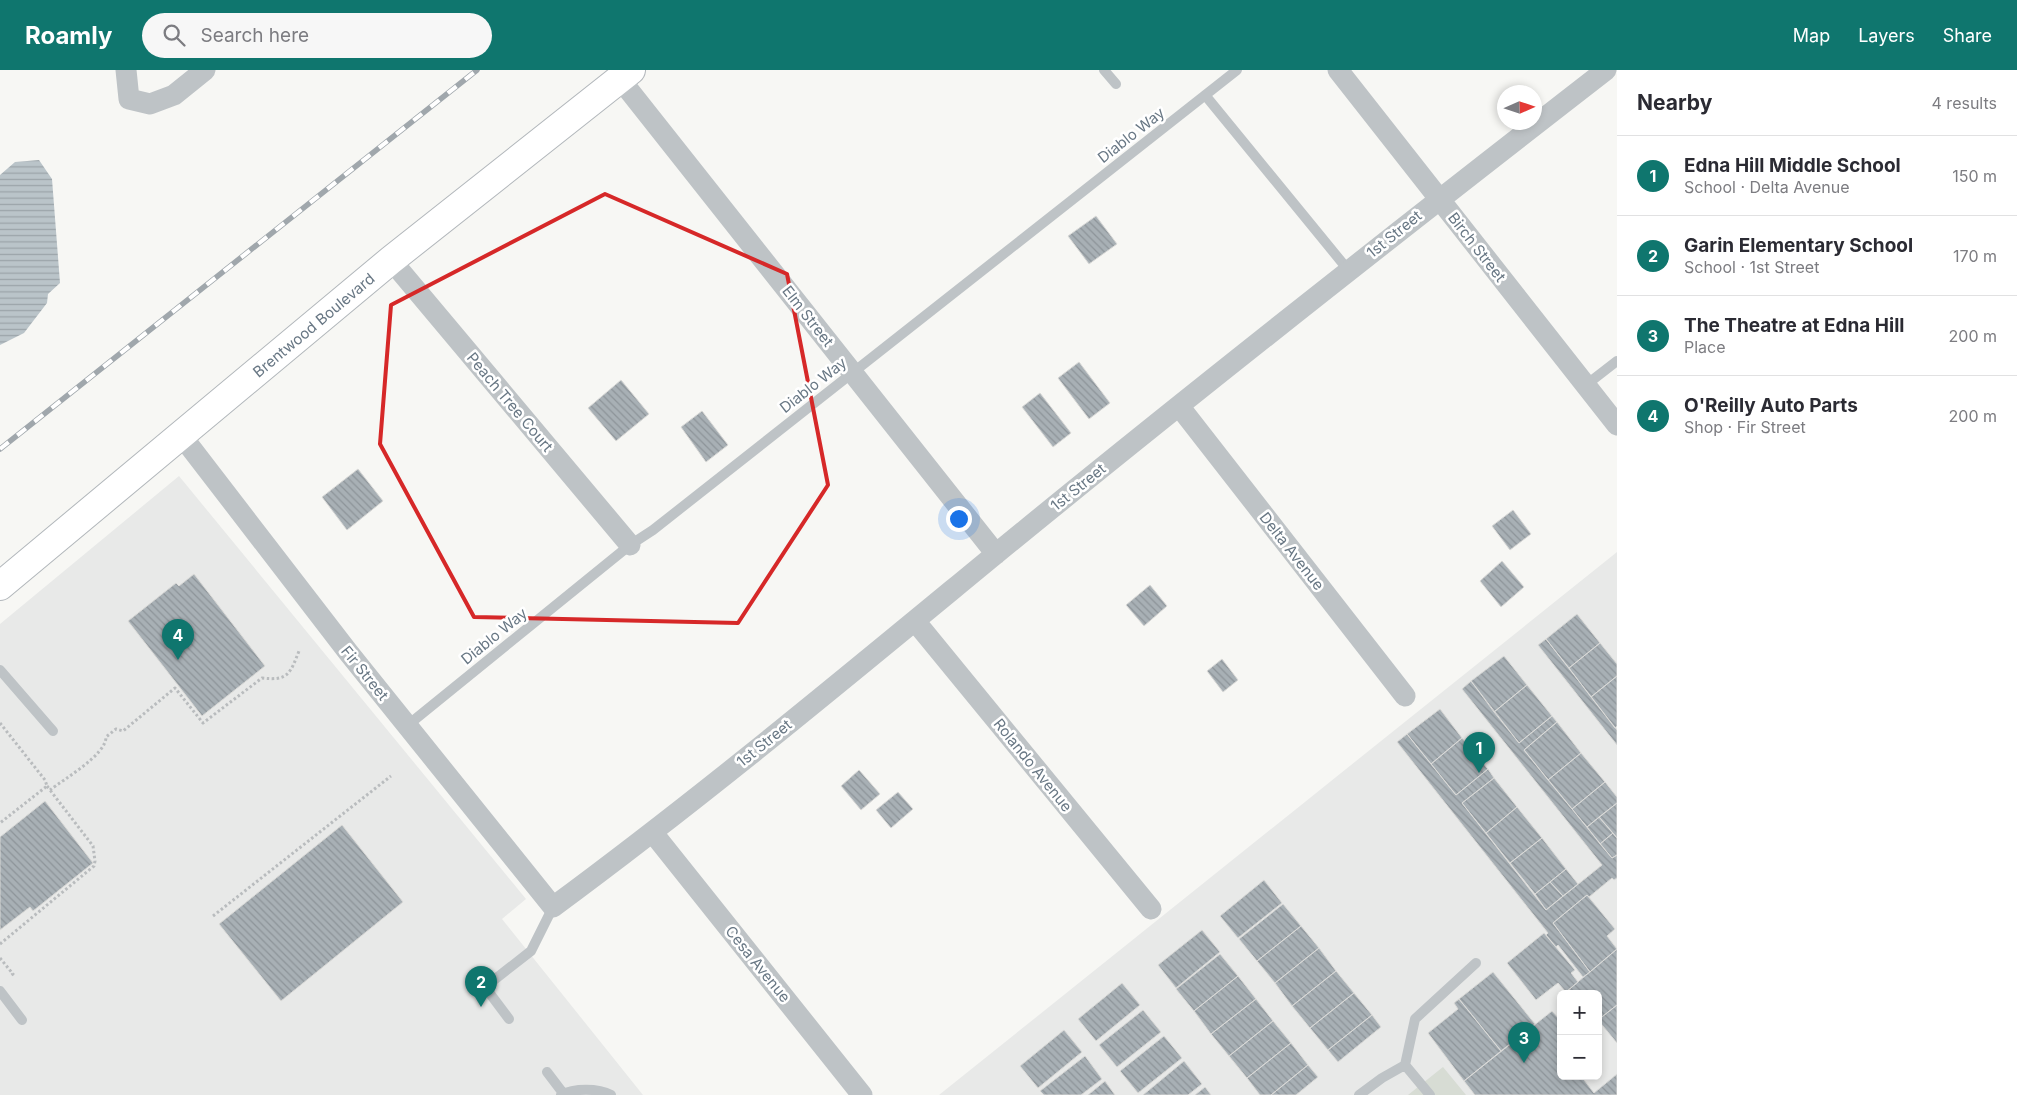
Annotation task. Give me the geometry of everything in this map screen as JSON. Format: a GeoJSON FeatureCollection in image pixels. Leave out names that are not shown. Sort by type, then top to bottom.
{"type":"FeatureCollection","features":[{"type":"Feature","properties":{"kind":"main road","name":"Brentwood Boulevard"},"geometry":{"type":"LineString","coordinates":[[0,586],[390,260],[626,74]]}},
{"type":"Feature","properties":{"kind":"street"},"geometry":{"type":"LineString","coordinates":[[126,70],[129,99],[150,104],[174,95],[205,70]]}},
{"type":"Feature","properties":{"kind":"street","name":"Birch Street"},"geometry":{"type":"LineString","coordinates":[[1338,70],[1617,425]]}},
{"type":"Feature","properties":{"kind":"street","name":"1st Street"},"geometry":{"type":"LineString","coordinates":[[552,907],[653,833],[1179,406],[1439,199],[1606,70]]}},
{"type":"Feature","properties":{"kind":"street","name":"Elm Street"},"geometry":{"type":"LineString","coordinates":[[626,74],[853,373],[996,554]]}},
{"type":"Feature","properties":{"kind":"street","name":"Peach Tree Court"},"geometry":{"type":"LineString","coordinates":[[390,260],[630,545]]}},
{"type":"Feature","properties":{"kind":"street","name":"Delta Avenue"},"geometry":{"type":"LineString","coordinates":[[1179,406],[1405,696]]}},
{"type":"Feature","properties":{"kind":"street","name":"Fir Street"},"geometry":{"type":"LineString","coordinates":[[181,435],[348,652],[552,907]]}},
{"type":"Feature","properties":{"kind":"street","name":"Rolando Avenue"},"geometry":{"type":"LineString","coordinates":[[915,622],[1151,909]]}},
{"type":"Feature","properties":{"kind":"street","name":"Cesa Avenue"},"geometry":{"type":"LineString","coordinates":[[653,833],[862,1095]]}},
{"type":"Feature","properties":{"kind":"lane"},"geometry":{"type":"LineString","coordinates":[[1104,70],[1116,84]]}},
{"type":"Feature","properties":{"kind":"lane","name":"Diablo Way"},"geometry":{"type":"LineString","coordinates":[[408,726],[630,545],[653,530],[1237,70]]}},
{"type":"Feature","properties":{"kind":"lane"},"geometry":{"type":"LineString","coordinates":[[1205,95],[1349,271]]}},
{"type":"Feature","properties":{"kind":"lane"},"geometry":{"type":"LineString","coordinates":[[1586,386],[1617,361]]}},
{"type":"Feature","properties":{"kind":"lane"},"geometry":{"type":"LineString","coordinates":[[0,670],[53,731]]}},
{"type":"Feature","properties":{"kind":"lane"},"geometry":{"type":"LineString","coordinates":[[509,1019],[485,987],[531,951],[552,907]]}},
{"type":"Feature","properties":{"kind":"lane"},"geometry":{"type":"LineString","coordinates":[[1430,1095],[1406,1065],[1415,1019],[1476,963]]}},
{"type":"Feature","properties":{"kind":"lane"},"geometry":{"type":"LineString","coordinates":[[0,991],[22,1020]]}},
{"type":"Feature","properties":{"kind":"lane"},"geometry":{"type":"LineString","coordinates":[[1359,1095],[1382,1078],[1406,1065]]}},
{"type":"Feature","properties":{"kind":"lane"},"geometry":{"type":"LineString","coordinates":[[547,1072],[562,1094],[592,1090],[611,1095]]}},
{"type":"Feature","properties":{"kind":"path"},"geometry":{"type":"LineString","coordinates":[[50,790],[99,753],[106,743],[106,737],[116,729],[123,731],[175,688],[203,723],[262,678],[275,680],[284,677],[290,672],[298,651]]}},
{"type":"Feature","properties":{"kind":"path"},"geometry":{"type":"LineString","coordinates":[[0,724],[45,780],[47,786],[93,846],[95,861],[94,866],[0,944]]}},
{"type":"Feature","properties":{"kind":"path"},"geometry":{"type":"LineString","coordinates":[[212,916],[391,776]]}},
{"type":"Feature","properties":{"kind":"path"},"geometry":{"type":"LineString","coordinates":[[0,823],[47,786]]}},
{"type":"Feature","properties":{"kind":"highlighted area"},"geometry":{"type":"Polygon","coordinates":[[[605,194],[787,274],[828,485],[738,623],[474,617],[380,444],[391,305],[605,194]]]}},
{"type":"Feature","properties":{"kind":"shaded area"},"geometry":{"type":"Polygon","coordinates":[[[39,160],[52,179],[60,283],[48,294],[47,303],[24,333],[0,345],[0,175],[15,162],[39,160]]]}},
{"type":"Feature","properties":{"kind":"shaded area"},"geometry":{"type":"Polygon","coordinates":[[[179,476],[526,899],[502,919],[643,1095],[0,1095],[0,624],[179,476]]]}},
{"type":"Feature","properties":{"kind":"shaded area"},"geometry":{"type":"Polygon","coordinates":[[[1617,552],[1617,1095],[939,1095],[1617,552]]]}},
{"type":"Feature","properties":{"kind":"shaded area"},"geometry":{"type":"Polygon","coordinates":[[[1443,1067],[1466,1095],[1408,1095],[1443,1067]]]}},
{"type":"Feature","properties":{"kind":"building"},"geometry":{"type":"Polygon","coordinates":[[[1096,216],[1117,244],[1089,264],[1068,236],[1096,216]]]}},
{"type":"Feature","properties":{"kind":"building"},"geometry":{"type":"Polygon","coordinates":[[[1079,362],[1110,403],[1089,419],[1058,378],[1079,362]]]}},
{"type":"Feature","properties":{"kind":"building"},"geometry":{"type":"Polygon","coordinates":[[[621,380],[649,414],[616,441],[588,408],[621,380]]]}},
{"type":"Feature","properties":{"kind":"building"},"geometry":{"type":"Polygon","coordinates":[[[1040,393],[1071,433],[1053,447],[1022,407],[1040,393]]]}},
{"type":"Feature","properties":{"kind":"building"},"geometry":{"type":"Polygon","coordinates":[[[702,411],[728,445],[706,462],[681,427],[702,411]]]}},
{"type":"Feature","properties":{"kind":"building"},"geometry":{"type":"Polygon","coordinates":[[[358,469],[383,501],[347,530],[322,497],[358,469]]]}},
{"type":"Feature","properties":{"kind":"building"},"geometry":{"type":"Polygon","coordinates":[[[1513,510],[1531,534],[1510,550],[1492,526],[1513,510]]]}},
{"type":"Feature","properties":{"kind":"building"},"geometry":{"type":"Polygon","coordinates":[[[1502,561],[1524,587],[1501,607],[1480,581],[1502,561]]]}},
{"type":"Feature","properties":{"kind":"building"},"geometry":{"type":"Polygon","coordinates":[[[194,574],[265,666],[202,716],[128,621],[176,583],[179,586],[194,574]]]}},
{"type":"Feature","properties":{"kind":"building"},"geometry":{"type":"Polygon","coordinates":[[[1150,585],[1167,606],[1144,626],[1126,605],[1150,585]]]}},
{"type":"Feature","properties":{"kind":"building"},"geometry":{"type":"Polygon","coordinates":[[[1577,614],[1600,643],[1569,668],[1546,639],[1577,614]]]}},
{"type":"Feature","properties":{"kind":"building"},"geometry":{"type":"Polygon","coordinates":[[[1546,639],[1617,730],[1617,745],[1538,645],[1546,639]]]}},
{"type":"Feature","properties":{"kind":"building"},"geometry":{"type":"Polygon","coordinates":[[[1600,643],[1617,664],[1617,676],[1591,697],[1569,668],[1600,643]]]}},
{"type":"Feature","properties":{"kind":"building"},"geometry":{"type":"Polygon","coordinates":[[[1504,656],[1527,685],[1494,712],[1471,681],[1504,656]]]}},
{"type":"Feature","properties":{"kind":"building"},"geometry":{"type":"Polygon","coordinates":[[[1222,659],[1238,680],[1223,692],[1207,671],[1222,659]]]}},
{"type":"Feature","properties":{"kind":"building"},"geometry":{"type":"Polygon","coordinates":[[[1617,676],[1617,726],[1615,728],[1591,697],[1617,676]]]}},
{"type":"Feature","properties":{"kind":"building"},"geometry":{"type":"Polygon","coordinates":[[[1471,681],[1519,743],[1552,716],[1557,722],[1524,750],[1612,858],[1617,855],[1617,878],[1614,880],[1612,878],[1589,897],[1587,895],[1553,923],[1590,972],[1583,977],[1558,945],[1556,947],[1546,935],[1548,933],[1397,742],[1407,734],[1456,795],[1488,769],[1494,778],[1462,803],[1546,910],[1602,865],[1462,689],[1471,681]]]}},
{"type":"Feature","properties":{"kind":"building"},"geometry":{"type":"Polygon","coordinates":[[[1527,685],[1552,716],[1519,743],[1494,712],[1527,685]]]}},
{"type":"Feature","properties":{"kind":"building"},"geometry":{"type":"Polygon","coordinates":[[[1440,709],[1462,738],[1431,764],[1407,734],[1440,709]]]}},
{"type":"Feature","properties":{"kind":"building"},"geometry":{"type":"Polygon","coordinates":[[[1557,722],[1581,753],[1548,780],[1524,750],[1557,722]]]}},
{"type":"Feature","properties":{"kind":"building"},"geometry":{"type":"Polygon","coordinates":[[[1462,738],[1488,769],[1456,795],[1431,764],[1462,738]]]}},
{"type":"Feature","properties":{"kind":"building"},"geometry":{"type":"Polygon","coordinates":[[[1581,753],[1605,782],[1572,809],[1548,780],[1581,753]]]}},
{"type":"Feature","properties":{"kind":"building"},"geometry":{"type":"Polygon","coordinates":[[[859,770],[880,794],[861,810],[841,786],[859,770]]]}},
{"type":"Feature","properties":{"kind":"building"},"geometry":{"type":"Polygon","coordinates":[[[1494,778],[1517,807],[1486,833],[1462,803],[1494,778]]]}},
{"type":"Feature","properties":{"kind":"building"},"geometry":{"type":"Polygon","coordinates":[[[1605,782],[1617,797],[1617,803],[1587,827],[1572,809],[1605,782]]]}},
{"type":"Feature","properties":{"kind":"building"},"geometry":{"type":"Polygon","coordinates":[[[898,792],[913,809],[891,828],[876,810],[898,792]]]}},
{"type":"Feature","properties":{"kind":"building"},"geometry":{"type":"Polygon","coordinates":[[[45,801],[93,863],[33,911],[30,907],[0,930],[0,837],[45,801]]]}},
{"type":"Feature","properties":{"kind":"building"},"geometry":{"type":"Polygon","coordinates":[[[1617,803],[1617,838],[1599,817],[1617,803]]]}},
{"type":"Feature","properties":{"kind":"building"},"geometry":{"type":"Polygon","coordinates":[[[1517,807],[1542,838],[1510,863],[1486,833],[1517,807]]]}},
{"type":"Feature","properties":{"kind":"building"},"geometry":{"type":"Polygon","coordinates":[[[1599,817],[1613,833],[1600,844],[1587,827],[1599,817]]]}},
{"type":"Feature","properties":{"kind":"building"},"geometry":{"type":"Polygon","coordinates":[[[342,825],[403,902],[281,1001],[219,924],[342,825]]]}},
{"type":"Feature","properties":{"kind":"building"},"geometry":{"type":"Polygon","coordinates":[[[1613,833],[1617,838],[1617,855],[1612,858],[1600,844],[1613,833]]]}},
{"type":"Feature","properties":{"kind":"building"},"geometry":{"type":"Polygon","coordinates":[[[1542,838],[1566,869],[1535,894],[1510,863],[1542,838]]]}},
{"type":"Feature","properties":{"kind":"building"},"geometry":{"type":"Polygon","coordinates":[[[1566,869],[1578,884],[1563,896],[1550,882],[1566,869]]]}},
{"type":"Feature","properties":{"kind":"building"},"geometry":{"type":"Polygon","coordinates":[[[1264,880],[1282,903],[1238,938],[1220,916],[1264,880]]]}},
{"type":"Feature","properties":{"kind":"building"},"geometry":{"type":"Polygon","coordinates":[[[1550,882],[1563,896],[1546,910],[1535,894],[1550,882]]]}},
{"type":"Feature","properties":{"kind":"building"},"geometry":{"type":"Polygon","coordinates":[[[1587,895],[1615,929],[1607,936],[1617,949],[1590,972],[1553,923],[1587,895]]]}},
{"type":"Feature","properties":{"kind":"building"},"geometry":{"type":"Polygon","coordinates":[[[1283,904],[1301,926],[1257,961],[1239,939],[1283,904]]]}},
{"type":"Feature","properties":{"kind":"building"},"geometry":{"type":"Polygon","coordinates":[[[1301,926],[1319,948],[1275,983],[1257,961],[1301,926]]]}},
{"type":"Feature","properties":{"kind":"building"},"geometry":{"type":"Polygon","coordinates":[[[1202,930],[1220,952],[1176,988],[1158,965],[1202,930]]]}},
{"type":"Feature","properties":{"kind":"building"},"geometry":{"type":"Polygon","coordinates":[[[1544,933],[1575,970],[1571,973],[1578,982],[1568,990],[1564,990],[1558,983],[1536,1000],[1507,963],[1544,933]]]}},
{"type":"Feature","properties":{"kind":"building"},"geometry":{"type":"Polygon","coordinates":[[[1319,948],[1336,971],[1292,1006],[1275,983],[1319,948]]]}},
{"type":"Feature","properties":{"kind":"building"},"geometry":{"type":"Polygon","coordinates":[[[1617,949],[1617,1005],[1602,1017],[1602,990],[1568,990],[1617,949]]]}},
{"type":"Feature","properties":{"kind":"building"},"geometry":{"type":"Polygon","coordinates":[[[1220,954],[1238,976],[1194,1011],[1176,989],[1220,954]]]}},
{"type":"Feature","properties":{"kind":"building"},"geometry":{"type":"Polygon","coordinates":[[[1336,971],[1354,993],[1310,1028],[1292,1006],[1336,971]]]}},
{"type":"Feature","properties":{"kind":"building"},"geometry":{"type":"Polygon","coordinates":[[[1493,972],[1535,1024],[1501,1051],[1459,999],[1493,972]]]}},
{"type":"Feature","properties":{"kind":"building"},"geometry":{"type":"Polygon","coordinates":[[[1238,976],[1256,999],[1211,1034],[1194,1011],[1238,976]]]}},
{"type":"Feature","properties":{"kind":"building"},"geometry":{"type":"Polygon","coordinates":[[[1122,983],[1140,1005],[1096,1041],[1078,1019],[1122,983]]]}},
{"type":"Feature","properties":{"kind":"building"},"geometry":{"type":"Polygon","coordinates":[[[1354,993],[1372,1015],[1328,1050],[1310,1028],[1354,993]]]}},
{"type":"Feature","properties":{"kind":"building"},"geometry":{"type":"Polygon","coordinates":[[[1256,999],[1273,1021],[1229,1056],[1211,1034],[1256,999]]]}},
{"type":"Feature","properties":{"kind":"building"},"geometry":{"type":"Polygon","coordinates":[[[1459,999],[1501,1051],[1464,1081],[1428,1033],[1458,1009],[1454,1003],[1459,999]]]}},
{"type":"Feature","properties":{"kind":"building"},"geometry":{"type":"Polygon","coordinates":[[[1617,1005],[1617,1043],[1602,1025],[1602,1017],[1617,1005]]]}},
{"type":"Feature","properties":{"kind":"building"},"geometry":{"type":"Polygon","coordinates":[[[1143,1010],[1161,1032],[1117,1067],[1099,1045],[1143,1010]]]}},
{"type":"Feature","properties":{"kind":"building"},"geometry":{"type":"Polygon","coordinates":[[[1552,1011],[1557,1017],[1557,1080],[1584,1080],[1594,1093],[1617,1074],[1617,1095],[1475,1095],[1464,1081],[1552,1011]]]}},
{"type":"Feature","properties":{"kind":"building"},"geometry":{"type":"Polygon","coordinates":[[[1372,1015],[1381,1027],[1338,1062],[1328,1050],[1372,1015]]]}},
{"type":"Feature","properties":{"kind":"building"},"geometry":{"type":"Polygon","coordinates":[[[1273,1021],[1291,1043],[1247,1078],[1229,1056],[1273,1021]]]}},
{"type":"Feature","properties":{"kind":"building"},"geometry":{"type":"Polygon","coordinates":[[[1064,1030],[1082,1052],[1038,1088],[1020,1066],[1064,1030]]]}},
{"type":"Feature","properties":{"kind":"building"},"geometry":{"type":"Polygon","coordinates":[[[1164,1036],[1182,1058],[1138,1093],[1120,1071],[1164,1036]]]}},
{"type":"Feature","properties":{"kind":"building"},"geometry":{"type":"Polygon","coordinates":[[[1291,1043],[1308,1065],[1271,1095],[1260,1095],[1247,1078],[1291,1043]]]}},
{"type":"Feature","properties":{"kind":"building"},"geometry":{"type":"Polygon","coordinates":[[[1085,1056],[1102,1079],[1081,1095],[1044,1095],[1040,1091],[1085,1056]]]}},
{"type":"Feature","properties":{"kind":"building"},"geometry":{"type":"Polygon","coordinates":[[[1184,1061],[1202,1084],[1188,1095],[1143,1095],[1184,1061]]]}},
{"type":"Feature","properties":{"kind":"building"},"geometry":{"type":"Polygon","coordinates":[[[1308,1065],[1318,1077],[1296,1095],[1271,1095],[1308,1065]]]}},
{"type":"Feature","properties":{"kind":"building"},"geometry":{"type":"Polygon","coordinates":[[[1105,1081],[1115,1095],[1088,1095],[1105,1081]]]}},
{"type":"Feature","properties":{"kind":"building"},"geometry":{"type":"Polygon","coordinates":[[[1205,1087],[1211,1095],[1195,1095],[1205,1087]]]}},
{"type":"Feature","properties":{"kind":"railway"},"geometry":{"type":"LineString","coordinates":[[0,449],[477,70]]}},
{"type":"Feature","properties":{"kind":"place","name":"O'Reilly Auto Parts"},"geometry":{"type":"Point","coordinates":[178,660]}},
{"type":"Feature","properties":{"kind":"place","name":"Edna Hill Middle School"},"geometry":{"type":"Point","coordinates":[1479,773]}},
{"type":"Feature","properties":{"kind":"place","name":"Garin Elementary School"},"geometry":{"type":"Point","coordinates":[481,1007]}},
{"type":"Feature","properties":{"kind":"place","name":"The Theatre at Edna Hill"},"geometry":{"type":"Point","coordinates":[1524,1063]}}]}
